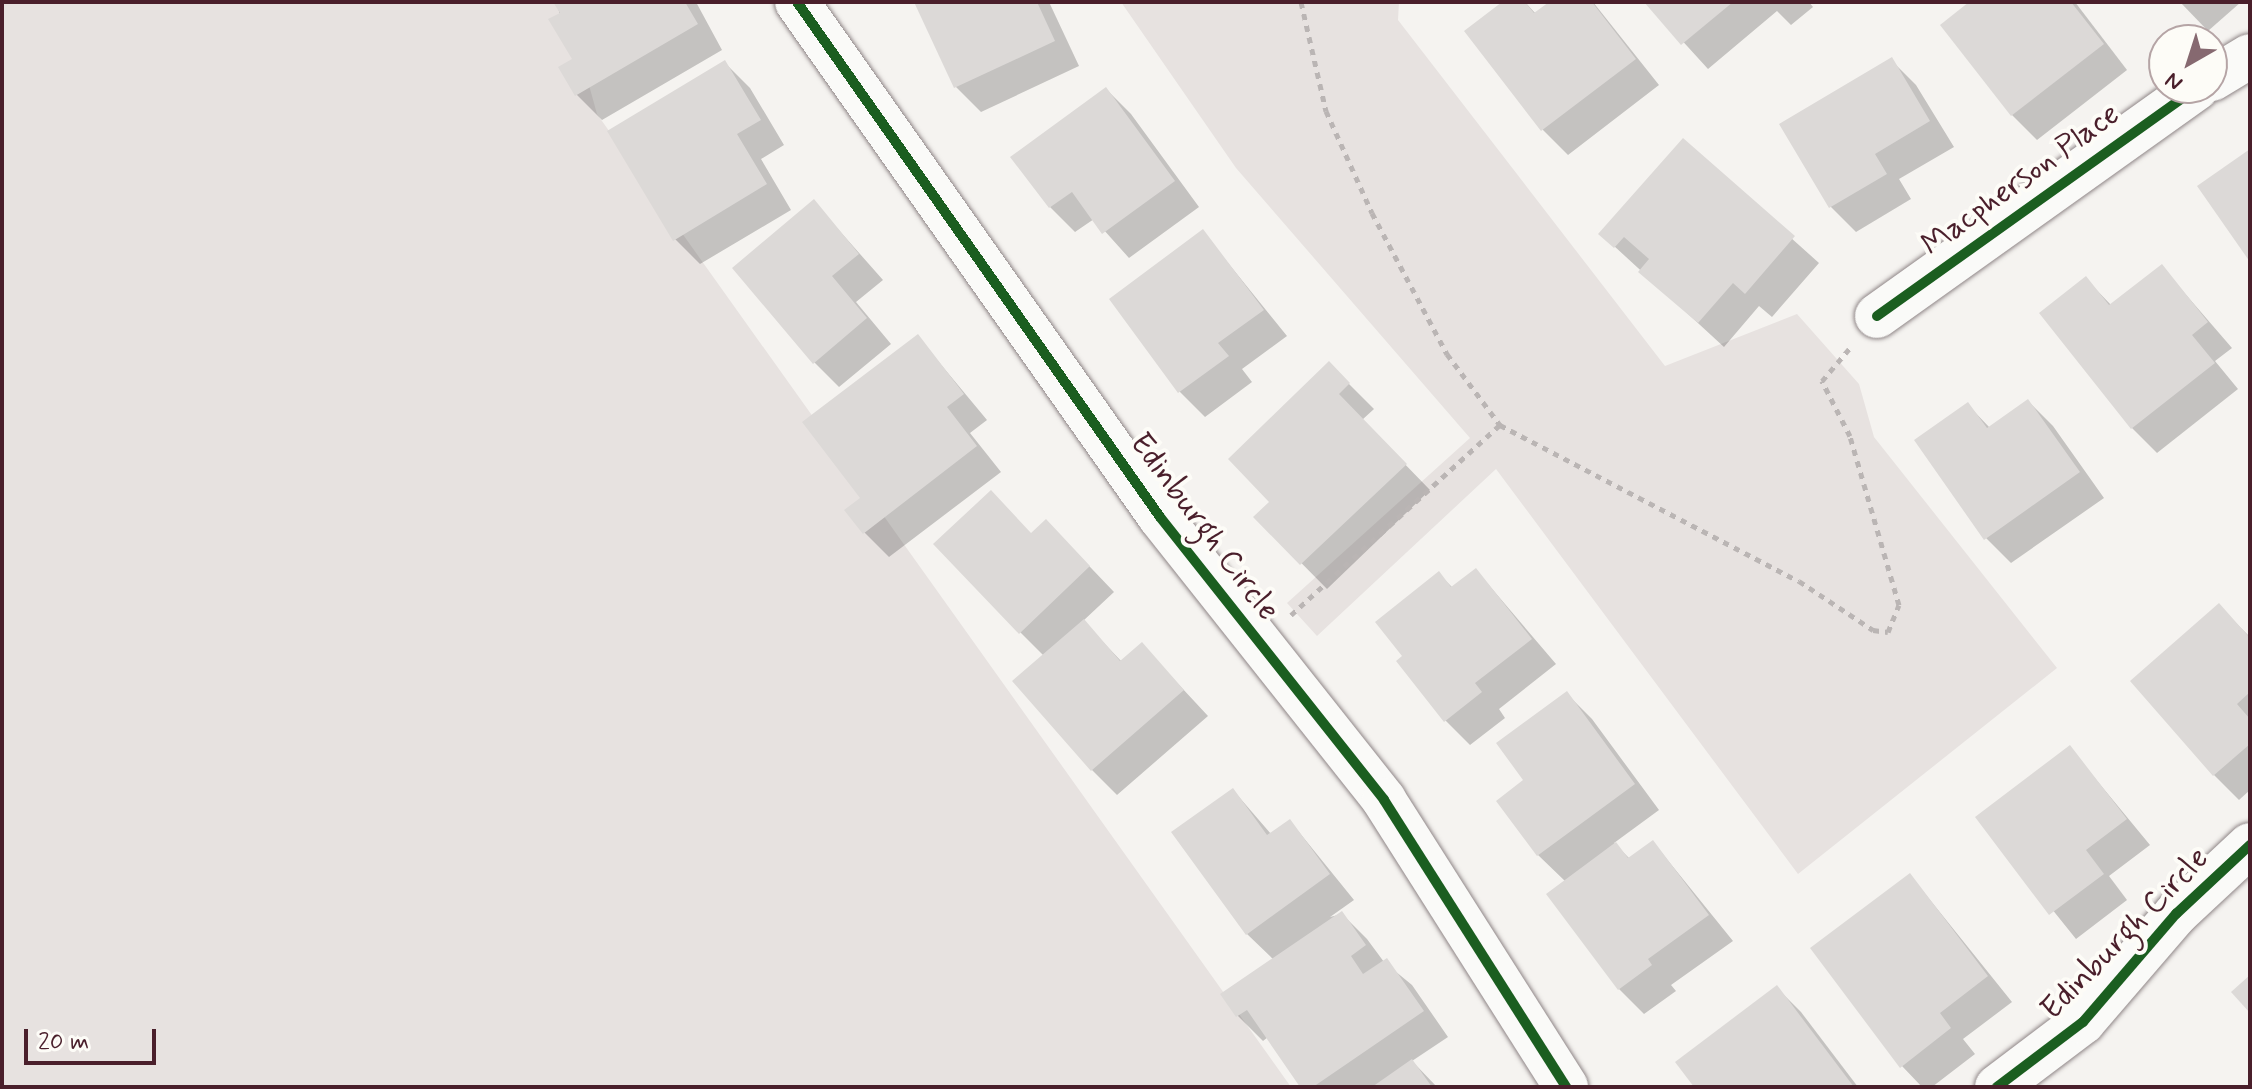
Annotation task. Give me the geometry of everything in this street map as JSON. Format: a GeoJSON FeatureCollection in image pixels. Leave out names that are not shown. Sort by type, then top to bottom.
{"type":"FeatureCollection","features":[{"type":"Feature","properties":{"kind":"street","name":"Edinburgh Circle"},"geometry":{"type":"LineString","coordinates":[[797,2],[1160,517],[1384,800],[1566,1087]]}},
{"type":"Feature","properties":{"kind":"street"},"geometry":{"type":"LineString","coordinates":[[2228,69],[2250,56]]}},
{"type":"Feature","properties":{"kind":"street","name":"Macpherson Place"},"geometry":{"type":"LineString","coordinates":[[1877,316],[2175,104]]}},
{"type":"Feature","properties":{"kind":"street","name":"Edinburgh Circle"},"geometry":{"type":"LineString","coordinates":[[1997,1087],[2083,1022],[2176,914],[2250,845]]}},
{"type":"Feature","properties":{"kind":"path"},"geometry":{"type":"LineString","coordinates":[[1301,2],[1326,111],[1372,213],[1447,354],[1500,425],[1799,581],[1873,630],[1888,632],[1899,605],[1850,436],[1822,381],[1877,316]]}},
{"type":"Feature","properties":{"kind":"path"},"geometry":{"type":"LineString","coordinates":[[1260,643],[1500,425]]}},
{"type":"Feature","properties":{"kind":"shaded area"},"geometry":{"type":"Polygon","coordinates":[[[2,2],[566,2],[597,114],[1291,1087],[2,1087],[2,2]]]}},
{"type":"Feature","properties":{"kind":"shaded area"},"geometry":{"type":"Polygon","coordinates":[[[1121,2],[1399,2],[1398,20],[1665,366],[1797,314],[1859,384],[1874,437],[2057,668],[1798,874],[1496,469],[1317,636],[1287,603],[1470,438],[1236,168],[1121,2]]]}},
{"type":"Feature","properties":{"kind":"building"},"geometry":{"type":"Polygon","coordinates":[[[553,2],[685,2],[698,24],[575,96],[558,67],[572,59],[548,19],[560,13],[553,2]]]}},
{"type":"Feature","properties":{"kind":"building"},"geometry":{"type":"Polygon","coordinates":[[[914,2],[1037,2],[1055,41],[954,88],[914,2]]]}},
{"type":"Feature","properties":{"kind":"building"},"geometry":{"type":"Polygon","coordinates":[[[1502,2],[1525,2],[1534,13],[1549,2],[1592,2],[1636,59],[1541,131],[1464,31],[1502,2]]]}},
{"type":"Feature","properties":{"kind":"building"},"geometry":{"type":"Polygon","coordinates":[[[1644,2],[1733,2],[1681,45],[1644,2]]]}},
{"type":"Feature","properties":{"kind":"building"},"geometry":{"type":"Polygon","coordinates":[[[1969,2],[2071,2],[2104,44],[2011,116],[1940,25],[1969,2]]]}},
{"type":"Feature","properties":{"kind":"building"},"geometry":{"type":"Polygon","coordinates":[[[1892,57],[1930,121],[1875,154],[1887,174],[1829,208],[1779,124],[1892,57]]]}},
{"type":"Feature","properties":{"kind":"building"},"geometry":{"type":"Polygon","coordinates":[[[725,60],[761,120],[737,134],[767,184],[673,241],[607,131],[725,60]]]}},
{"type":"Feature","properties":{"kind":"building"},"geometry":{"type":"Polygon","coordinates":[[[1106,87],[1175,181],[1102,234],[1072,192],[1049,208],[1010,157],[1106,87]]]}},
{"type":"Feature","properties":{"kind":"building"},"geometry":{"type":"Polygon","coordinates":[[[1683,138],[1795,236],[1745,294],[1733,283],[1698,323],[1638,272],[1649,259],[1624,237],[1614,248],[1598,234],[1683,138]]]}},
{"type":"Feature","properties":{"kind":"building"},"geometry":{"type":"Polygon","coordinates":[[[2250,149],[2250,262],[2197,186],[2250,149]]]}},
{"type":"Feature","properties":{"kind":"building"},"geometry":{"type":"Polygon","coordinates":[[[814,199],[859,254],[832,276],[867,318],[813,364],[732,268],[814,199]]]}},
{"type":"Feature","properties":{"kind":"building"},"geometry":{"type":"Polygon","coordinates":[[[1203,229],[1264,310],[1218,343],[1229,356],[1178,393],[1109,299],[1203,229]]]}},
{"type":"Feature","properties":{"kind":"building"},"geometry":{"type":"Polygon","coordinates":[[[2162,264],[2208,322],[2192,335],[2215,363],[2131,429],[2039,313],[2086,276],[2109,305],[2162,264]]]}},
{"type":"Feature","properties":{"kind":"building"},"geometry":{"type":"Polygon","coordinates":[[[918,334],[964,394],[947,407],[977,446],[863,534],[844,510],[860,498],[802,422],[918,334]]]}},
{"type":"Feature","properties":{"kind":"building"},"geometry":{"type":"Polygon","coordinates":[[[1329,361],[1350,383],[1339,394],[1407,464],[1300,565],[1253,517],[1269,502],[1228,459],[1329,361]]]}},
{"type":"Feature","properties":{"kind":"building"},"geometry":{"type":"Polygon","coordinates":[[[2028,399],[2080,472],[1984,540],[1914,440],[1968,402],[1987,428],[2028,399]]]}},
{"type":"Feature","properties":{"kind":"building"},"geometry":{"type":"Polygon","coordinates":[[[991,490],[1031,533],[1046,519],[1090,566],[1019,634],[933,544],[991,490]]]}},
{"type":"Feature","properties":{"kind":"building"},"geometry":{"type":"Polygon","coordinates":[[[1476,568],[1532,639],[1475,683],[1482,692],[1444,722],[1396,661],[1402,656],[1375,622],[1439,571],[1451,587],[1476,568]]]}},
{"type":"Feature","properties":{"kind":"building"},"geometry":{"type":"Polygon","coordinates":[[[2219,603],[2250,638],[2250,692],[2237,704],[2250,719],[2250,744],[2213,776],[2130,681],[2219,603]]]}},
{"type":"Feature","properties":{"kind":"building"},"geometry":{"type":"Polygon","coordinates":[[[1084,619],[1120,661],[1142,642],[1184,690],[1091,771],[1012,681],[1084,619]]]}},
{"type":"Feature","properties":{"kind":"building"},"geometry":{"type":"Polygon","coordinates":[[[1567,691],[1635,784],[1537,856],[1496,801],[1523,780],[1496,743],[1567,691]]]}},
{"type":"Feature","properties":{"kind":"building"},"geometry":{"type":"Polygon","coordinates":[[[2070,745],[2127,819],[2086,850],[2104,874],[2049,915],[1975,817],[2070,745]]]}},
{"type":"Feature","properties":{"kind":"building"},"geometry":{"type":"Polygon","coordinates":[[[1233,788],[1267,835],[1290,819],[1330,874],[1246,935],[1171,832],[1233,788]]]}},
{"type":"Feature","properties":{"kind":"building"},"geometry":{"type":"Polygon","coordinates":[[[1653,840],[1709,915],[1648,959],[1652,965],[1618,990],[1546,894],[1616,842],[1628,858],[1653,840]]]}},
{"type":"Feature","properties":{"kind":"building"},"geometry":{"type":"Polygon","coordinates":[[[1910,873],[1988,976],[1940,1013],[1951,1028],[1900,1068],[1810,948],[1910,873]]]}},
{"type":"Feature","properties":{"kind":"building"},"geometry":{"type":"Polygon","coordinates":[[[1342,911],[1366,945],[1351,956],[1363,974],[1387,958],[1424,1011],[1313,1087],[1300,1087],[1247,1010],[1236,1017],[1220,994],[1342,911]]]}},
{"type":"Feature","properties":{"kind":"building"},"geometry":{"type":"Polygon","coordinates":[[[2250,975],[2250,1013],[2231,992],[2250,975]]]}},
{"type":"Feature","properties":{"kind":"building"},"geometry":{"type":"Polygon","coordinates":[[[1777,985],[1854,1087],[1694,1087],[1675,1062],[1777,985]]]}},
{"type":"Feature","properties":{"kind":"building"},"geometry":{"type":"Polygon","coordinates":[[[1412,1059],[1432,1087],[1372,1087],[1412,1059]]]}},
{"type":"Feature","properties":{"kind":"cycle path"},"geometry":{"type":"LineString","coordinates":[[797,2],[1160,517],[1384,800],[1566,1087]]}},
{"type":"Feature","properties":{"kind":"cycle path"},"geometry":{"type":"LineString","coordinates":[[1877,316],[2175,104]]}},
{"type":"Feature","properties":{"kind":"cycle path"},"geometry":{"type":"LineString","coordinates":[[1997,1087],[2083,1022],[2176,914],[2250,845]]}}]}
